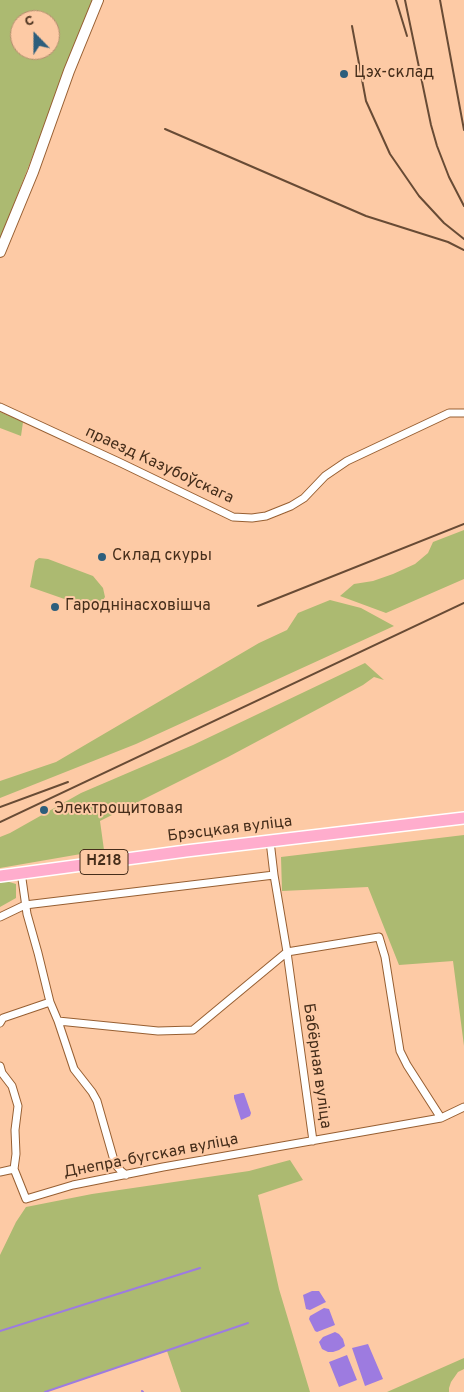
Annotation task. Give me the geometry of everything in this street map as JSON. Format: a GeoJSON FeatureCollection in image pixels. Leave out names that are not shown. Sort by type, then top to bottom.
{"type":"FeatureCollection","features":[{"type":"Feature","properties":{"kind":"main road","name":"Брэсцкая вуліца"},"geometry":{"type":"LineString","coordinates":[[0,876],[464,818]]}},
{"type":"Feature","properties":{"kind":"street"},"geometry":{"type":"LineString","coordinates":[[0,252],[33,172],[69,71],[98,0]]}},
{"type":"Feature","properties":{"kind":"street","name":"праезд Казубоўскага"},"geometry":{"type":"LineString","coordinates":[[0,407],[233,517],[252,518],[266,516],[292,506],[304,498],[325,476],[347,461],[449,413],[464,413]]}},
{"type":"Feature","properties":{"kind":"street","name":"Бабёрная вуліца"},"geometry":{"type":"LineString","coordinates":[[270,841],[313,1141],[441,1118],[463,1109]]}},
{"type":"Feature","properties":{"kind":"street"},"geometry":{"type":"LineString","coordinates":[[21,872],[25,905],[50,1002],[74,1069],[97,1101],[115,1164],[126,1175]]}},
{"type":"Feature","properties":{"kind":"street"},"geometry":{"type":"LineString","coordinates":[[0,917],[25,905],[274,876]]}},
{"type":"Feature","properties":{"kind":"street"},"geometry":{"type":"LineString","coordinates":[[58,1021],[158,1031],[193,1030],[287,952],[379,937],[385,956],[400,1051],[441,1118]]}},
{"type":"Feature","properties":{"kind":"street"},"geometry":{"type":"LineString","coordinates":[[0,1024],[3,1018],[50,1002]]}},
{"type":"Feature","properties":{"kind":"street","name":"Днепра-бугская вуліца"},"geometry":{"type":"LineString","coordinates":[[1,1071],[12,1086],[18,1106],[14,1169],[26,1199],[74,1185],[313,1141]]}},
{"type":"Feature","properties":{"kind":"street"},"geometry":{"type":"LineString","coordinates":[[0,1172],[14,1169]]}},
{"type":"Feature","properties":{"kind":"green space"},"geometry":{"type":"Polygon","coordinates":[[[0,0],[93,0],[0,240],[0,0]]]}},
{"type":"Feature","properties":{"kind":"green space"},"geometry":{"type":"Polygon","coordinates":[[[0,412],[23,422],[21,436],[0,428],[0,412]]]}},
{"type":"Feature","properties":{"kind":"green space"},"geometry":{"type":"Polygon","coordinates":[[[464,530],[464,579],[386,613],[340,596],[354,584],[373,581],[415,564],[428,553],[433,542],[464,530]]]}},
{"type":"Feature","properties":{"kind":"green space"},"geometry":{"type":"Polygon","coordinates":[[[39,558],[48,559],[93,576],[103,588],[105,597],[96,610],[30,587],[35,561],[39,558]]]}},
{"type":"Feature","properties":{"kind":"green space"},"geometry":{"type":"Polygon","coordinates":[[[330,600],[361,608],[394,626],[136,744],[0,798],[0,781],[56,762],[259,643],[287,630],[298,613],[330,600]]]}},
{"type":"Feature","properties":{"kind":"green space"},"geometry":{"type":"Polygon","coordinates":[[[365,663],[384,680],[374,677],[363,685],[228,757],[100,821],[104,850],[0,868],[0,837],[81,793],[193,745],[365,663]]]}},
{"type":"Feature","properties":{"kind":"green space"},"geometry":{"type":"Polygon","coordinates":[[[464,835],[464,1046],[453,961],[399,965],[368,887],[282,891],[281,857],[464,835]]]}},
{"type":"Feature","properties":{"kind":"green space"},"geometry":{"type":"Polygon","coordinates":[[[6,881],[16,884],[16,898],[0,907],[0,882],[6,881]]]}},
{"type":"Feature","properties":{"kind":"green space"},"geometry":{"type":"Polygon","coordinates":[[[290,1160],[303,1180],[258,1195],[279,1289],[310,1392],[181,1392],[167,1351],[45,1392],[0,1392],[0,1255],[16,1222],[26,1207],[92,1194],[249,1171],[290,1160]]]}},
{"type":"Feature","properties":{"kind":"green space"},"geometry":{"type":"Polygon","coordinates":[[[464,1358],[464,1369],[458,1372],[451,1382],[449,1392],[387,1392],[464,1358]]]}},
{"type":"Feature","properties":{"kind":"shaded area"},"geometry":{"type":"Polygon","coordinates":[[[244,1093],[251,1113],[250,1116],[241,1120],[234,1095],[244,1093]]]}},
{"type":"Feature","properties":{"kind":"shaded area"},"geometry":{"type":"Polygon","coordinates":[[[312,1291],[319,1291],[326,1302],[310,1310],[306,1309],[303,1295],[312,1291]]]}},
{"type":"Feature","properties":{"kind":"shaded area"},"geometry":{"type":"Polygon","coordinates":[[[324,1308],[329,1309],[335,1325],[317,1332],[309,1319],[310,1316],[324,1308]]]}},
{"type":"Feature","properties":{"kind":"shaded area"},"geometry":{"type":"Polygon","coordinates":[[[335,1332],[343,1339],[345,1346],[333,1352],[322,1349],[319,1342],[323,1337],[335,1332]]]}},
{"type":"Feature","properties":{"kind":"shaded area"},"geometry":{"type":"Polygon","coordinates":[[[368,1344],[383,1379],[365,1386],[352,1348],[368,1344]]]}},
{"type":"Feature","properties":{"kind":"shaded area"},"geometry":{"type":"Polygon","coordinates":[[[347,1355],[357,1380],[339,1387],[329,1362],[347,1355]]]}},
{"type":"Feature","properties":{"kind":"waterway"},"geometry":{"type":"LineString","coordinates":[[0,1331],[200,1268]]}},
{"type":"Feature","properties":{"kind":"waterway"},"geometry":{"type":"LineString","coordinates":[[45,1392],[248,1323]]}},
{"type":"Feature","properties":{"kind":"railway"},"geometry":{"type":"LineString","coordinates":[[396,0],[407,36]]}},
{"type":"Feature","properties":{"kind":"railway"},"geometry":{"type":"LineString","coordinates":[[405,0],[437,146],[449,177],[464,206]]}},
{"type":"Feature","properties":{"kind":"railway"},"geometry":{"type":"LineString","coordinates":[[440,0],[464,130]]}},
{"type":"Feature","properties":{"kind":"railway"},"geometry":{"type":"LineString","coordinates":[[352,26],[366,101],[390,154],[419,196],[444,223],[464,239]]}},
{"type":"Feature","properties":{"kind":"railway"},"geometry":{"type":"LineString","coordinates":[[165,129],[366,216],[448,242],[464,250]]}},
{"type":"Feature","properties":{"kind":"railway"},"geometry":{"type":"LineString","coordinates":[[258,606],[464,524]]}},
{"type":"Feature","properties":{"kind":"railway"},"geometry":{"type":"LineString","coordinates":[[0,822],[464,603]]}},
{"type":"Feature","properties":{"kind":"railway"},"geometry":{"type":"LineString","coordinates":[[0,807],[68,782]]}},
{"type":"Feature","properties":{"kind":"place","name":"Цэх-склад"},"geometry":{"type":"Point","coordinates":[344,74]}},
{"type":"Feature","properties":{"kind":"place","name":"Склад скуры"},"geometry":{"type":"Point","coordinates":[102,557]}},
{"type":"Feature","properties":{"kind":"place","name":"Гароднінасховішча"},"geometry":{"type":"Point","coordinates":[55,607]}},
{"type":"Feature","properties":{"kind":"place","name":"Электрощитовая"},"geometry":{"type":"Point","coordinates":[44,810]}}]}
